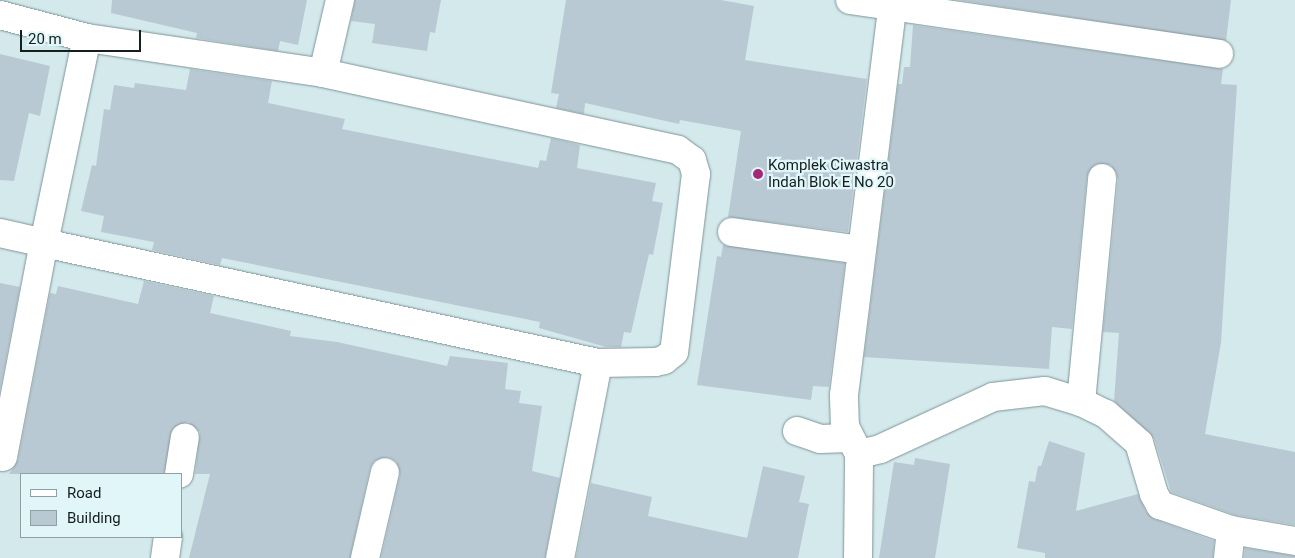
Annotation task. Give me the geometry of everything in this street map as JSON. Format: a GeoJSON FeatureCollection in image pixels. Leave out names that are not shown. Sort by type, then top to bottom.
{"type":"FeatureCollection","features":[{"type":"Feature","properties":{"kind":"street"},"geometry":{"type":"LineString","coordinates":[[323,73],[340,0]]}},
{"type":"Feature","properties":{"kind":"street"},"geometry":{"type":"LineString","coordinates":[[850,0],[1219,54]]}},
{"type":"Feature","properties":{"kind":"street"},"geometry":{"type":"LineString","coordinates":[[858,558],[854,446],[845,427],[844,395],[892,7]]}},
{"type":"Feature","properties":{"kind":"street"},"geometry":{"type":"LineString","coordinates":[[0,15],[87,38],[323,73],[678,150],[692,160],[696,174],[674,352],[664,360],[655,362],[598,363],[0,233]]}},
{"type":"Feature","properties":{"kind":"street"},"geometry":{"type":"LineString","coordinates":[[1,462],[87,38]]}},
{"type":"Feature","properties":{"kind":"street"},"geometry":{"type":"LineString","coordinates":[[1081,402],[1102,178]]}},
{"type":"Feature","properties":{"kind":"street"},"geometry":{"type":"LineString","coordinates":[[732,232],[861,250]]}},
{"type":"Feature","properties":{"kind":"street"},"geometry":{"type":"LineString","coordinates":[[560,558],[598,363]]}},
{"type":"Feature","properties":{"kind":"street"},"geometry":{"type":"LineString","coordinates":[[797,431],[820,439],[880,449],[941,418],[993,397],[1045,391],[1081,402],[1106,414],[1139,443],[1154,494],[1160,505],[1231,530],[1295,541]]}},
{"type":"Feature","properties":{"kind":"street"},"geometry":{"type":"LineString","coordinates":[[179,473],[185,438]]}},
{"type":"Feature","properties":{"kind":"street"},"geometry":{"type":"LineString","coordinates":[[365,558],[385,472]]}},
{"type":"Feature","properties":{"kind":"street"},"geometry":{"type":"LineString","coordinates":[[1228,558],[1231,530]]}},
{"type":"Feature","properties":{"kind":"street"},"geometry":{"type":"LineString","coordinates":[[165,558],[168,538]]}},
{"type":"Feature","properties":{"kind":"building"},"geometry":{"type":"Polygon","coordinates":[[[112,0],[307,0],[298,45],[280,41],[278,51],[196,38],[197,33],[111,13],[112,0]]]}},
{"type":"Feature","properties":{"kind":"building"},"geometry":{"type":"Polygon","coordinates":[[[355,0],[441,0],[435,33],[430,32],[427,51],[372,43],[375,24],[351,21],[355,0]]]}},
{"type":"Feature","properties":{"kind":"building"},"geometry":{"type":"Polygon","coordinates":[[[566,0],[721,0],[754,6],[745,60],[867,79],[848,232],[728,217],[741,131],[680,120],[679,124],[585,103],[584,114],[556,108],[559,94],[551,93],[566,0]]]}},
{"type":"Feature","properties":{"kind":"building"},"geometry":{"type":"Polygon","coordinates":[[[958,0],[1231,0],[1226,41],[958,0]]]}},
{"type":"Feature","properties":{"kind":"building"},"geometry":{"type":"Polygon","coordinates":[[[913,25],[1223,69],[1221,84],[1237,85],[1221,343],[1205,434],[1295,452],[1295,525],[1235,515],[1171,492],[1154,438],[1114,401],[1119,333],[1103,332],[1118,179],[1111,165],[1096,164],[1087,176],[1072,329],[1052,327],[1049,369],[864,357],[898,84],[902,84],[904,67],[910,67],[913,25]]]}},
{"type":"Feature","properties":{"kind":"building"},"geometry":{"type":"Polygon","coordinates":[[[0,54],[50,66],[40,116],[29,113],[14,181],[0,180],[0,54]]]}},
{"type":"Feature","properties":{"kind":"building"},"geometry":{"type":"Polygon","coordinates":[[[190,69],[272,81],[268,103],[345,119],[342,129],[538,168],[540,160],[546,161],[551,138],[580,145],[577,168],[656,183],[652,201],[663,203],[653,255],[649,254],[631,333],[624,332],[621,347],[606,347],[539,328],[540,322],[222,258],[220,265],[152,250],[154,242],[101,232],[104,216],[81,211],[92,165],[96,166],[104,109],[110,110],[114,85],[134,88],[135,83],[186,90],[190,69]]]}},
{"type":"Feature","properties":{"kind":"building"},"geometry":{"type":"Polygon","coordinates":[[[723,245],[845,263],[829,387],[813,386],[811,400],[697,385],[717,256],[721,257],[723,245]]]}},
{"type":"Feature","properties":{"kind":"building"},"geometry":{"type":"Polygon","coordinates":[[[144,281],[214,296],[210,313],[291,331],[290,336],[337,342],[447,366],[450,356],[508,363],[505,389],[521,391],[519,403],[542,406],[532,471],[560,478],[545,558],[381,558],[400,475],[396,461],[388,457],[374,461],[370,468],[350,558],[189,558],[210,474],[195,474],[200,432],[188,422],[173,428],[164,473],[9,474],[18,460],[50,293],[56,294],[58,286],[138,304],[144,281]]]}},
{"type":"Feature","properties":{"kind":"building"},"geometry":{"type":"Polygon","coordinates":[[[0,283],[20,287],[0,390],[0,283]]]}},
{"type":"Feature","properties":{"kind":"building"},"geometry":{"type":"Polygon","coordinates":[[[1049,441],[1085,453],[1076,511],[1138,494],[1146,512],[1154,519],[1214,541],[1213,558],[1045,558],[1045,553],[1017,548],[1029,481],[1035,482],[1038,466],[1041,466],[1049,441]]]}},
{"type":"Feature","properties":{"kind":"building"},"geometry":{"type":"Polygon","coordinates":[[[915,458],[950,464],[935,558],[879,558],[894,462],[914,465],[915,458]]]}},
{"type":"Feature","properties":{"kind":"building"},"geometry":{"type":"Polygon","coordinates":[[[763,466],[805,476],[799,502],[809,504],[798,558],[576,558],[591,483],[652,497],[648,516],[747,538],[763,466]]]}},
{"type":"Feature","properties":{"kind":"building"},"geometry":{"type":"Polygon","coordinates":[[[1245,548],[1295,556],[1295,558],[1244,558],[1245,548]]]}},
{"type":"Feature","properties":{"kind":"place","name":"Komplek Ciwastra Indah Blok E No 20"},"geometry":{"type":"Point","coordinates":[758,174]}}]}
